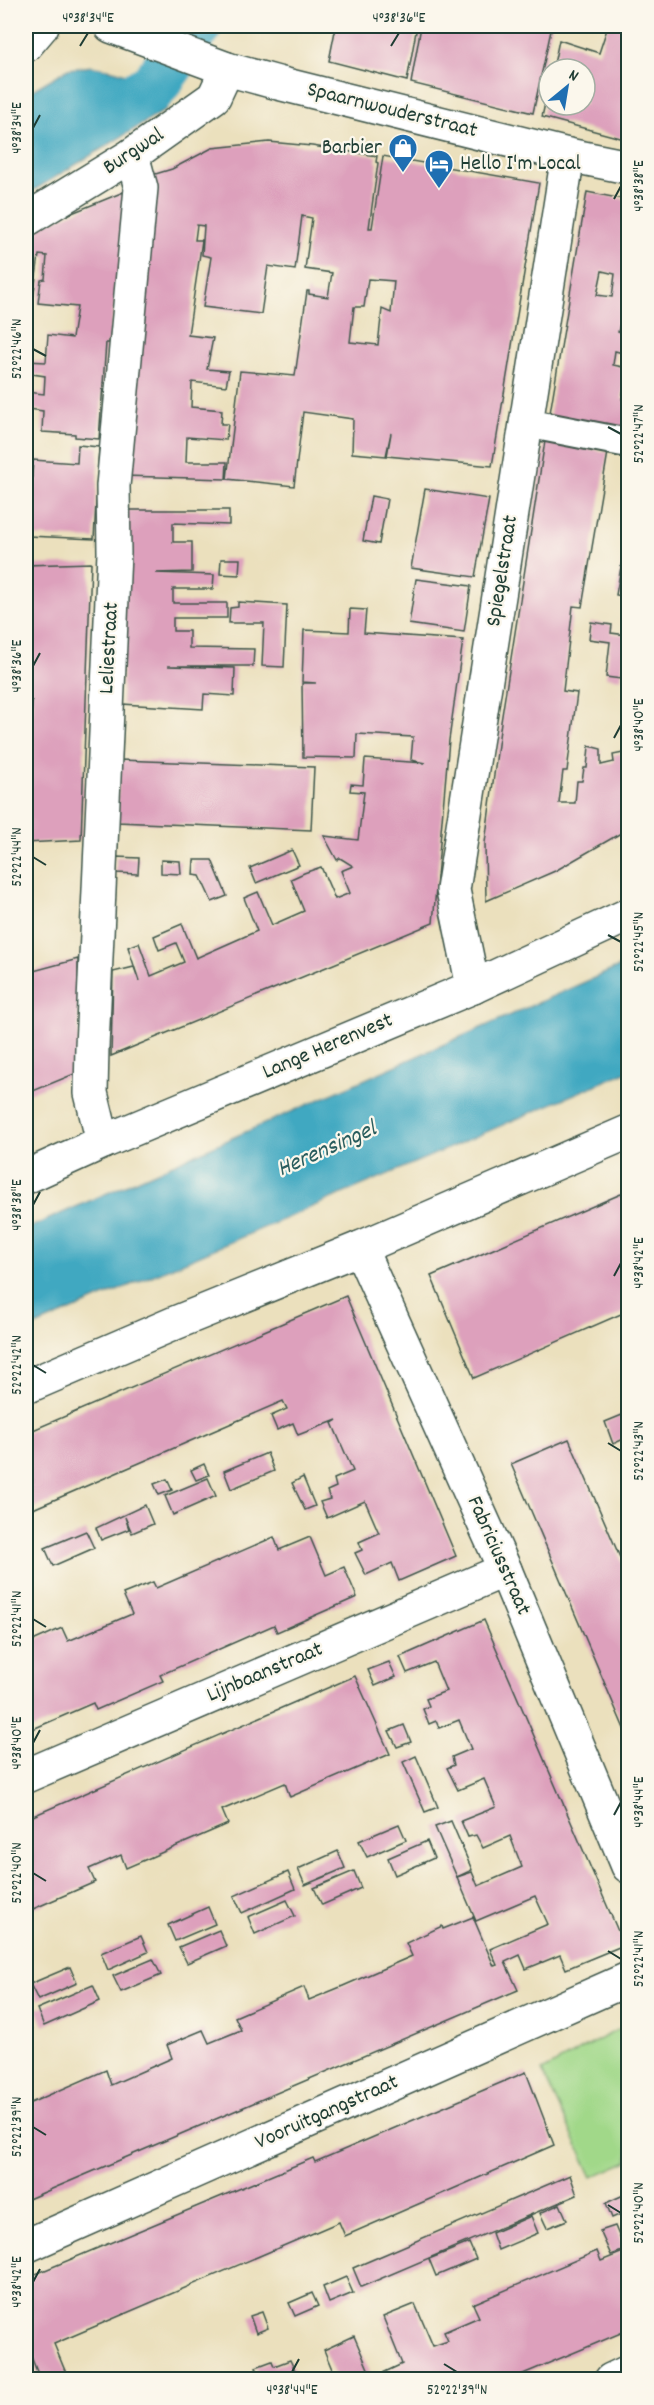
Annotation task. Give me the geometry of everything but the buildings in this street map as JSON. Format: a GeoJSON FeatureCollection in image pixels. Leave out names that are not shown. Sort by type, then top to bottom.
{"type":"FeatureCollection","features":[{"type":"Feature","properties":{"kind":"street"},"geometry":{"type":"LineString","coordinates":[[26,45],[42,26]]}},
{"type":"Feature","properties":{"kind":"street","name":"Spaarnwouderstraat"},"geometry":{"type":"LineString","coordinates":[[127,28],[214,65],[628,167]]}},
{"type":"Feature","properties":{"kind":"street","name":"Burgwal"},"geometry":{"type":"LineString","coordinates":[[26,220],[132,155],[214,97],[214,65]]}},
{"type":"Feature","properties":{"kind":"street","name":"Spiegelstraat"},"geometry":{"type":"LineString","coordinates":[[473,987],[453,890],[568,154]]}},
{"type":"Feature","properties":{"kind":"street","name":"Leliestraat"},"geometry":{"type":"LineString","coordinates":[[103,1142],[91,1094],[91,1082],[114,554],[113,486],[141,188],[132,155]]}},
{"type":"Feature","properties":{"kind":"street","name":"Lange Herenvest"},"geometry":{"type":"LineString","coordinates":[[26,1177],[103,1142],[473,987],[628,915]]}},
{"type":"Feature","properties":{"kind":"street"},"geometry":{"type":"LineString","coordinates":[[26,1387],[175,1323],[360,1248],[628,1132]]}},
{"type":"Feature","properties":{"kind":"street","name":"Fabriciusstraat"},"geometry":{"type":"LineString","coordinates":[[360,1248],[505,1570],[628,1866]]}},
{"type":"Feature","properties":{"kind":"street","name":"Lijnbaanstraat"},"geometry":{"type":"LineString","coordinates":[[26,1776],[505,1570]]}},
{"type":"Feature","properties":{"kind":"street","name":"Vooruitgangstraat"},"geometry":{"type":"LineString","coordinates":[[26,2246],[628,1979]]}},
{"type":"Feature","properties":{"kind":"street"},"geometry":{"type":"LineString","coordinates":[[611,2379],[628,2372]]}},
{"type":"Feature","properties":{"kind":"lane"},"geometry":{"type":"LineString","coordinates":[[526,423],[628,443]]}},
{"type":"Feature","properties":{"kind":"green space"},"geometry":{"type":"Polygon","coordinates":[[[628,2024],[628,2161],[592,2177],[542,2071],[628,2024]]]}},
{"type":"Feature","properties":{"kind":"water"},"geometry":{"type":"Polygon","coordinates":[[[93,66],[135,78],[152,90],[167,109],[26,195],[26,94],[68,69],[93,66]]]}},
{"type":"Feature","properties":{"kind":"water","name":"Herensingel"},"geometry":{"type":"Polygon","coordinates":[[[628,963],[628,1071],[26,1330],[26,1229],[628,963]]]}},
{"type":"Feature","properties":{"kind":"pier"},"geometry":{"type":"Polygon","coordinates":[[[96,64],[120,67],[143,79],[161,95],[169,107],[167,109],[159,97],[142,82],[119,70],[93,66],[96,64]]]}},
{"type":"Feature","properties":{"kind":"waterway"},"geometry":{"type":"LineString","coordinates":[[26,151],[153,87],[197,26]]}},
{"type":"Feature","properties":{"kind":"place","name":"Barbier"},"geometry":{"type":"Point","coordinates":[403,174]}},
{"type":"Feature","properties":{"kind":"place","name":"Hello I'm Local"},"geometry":{"type":"Point","coordinates":[439,190]}}]}
